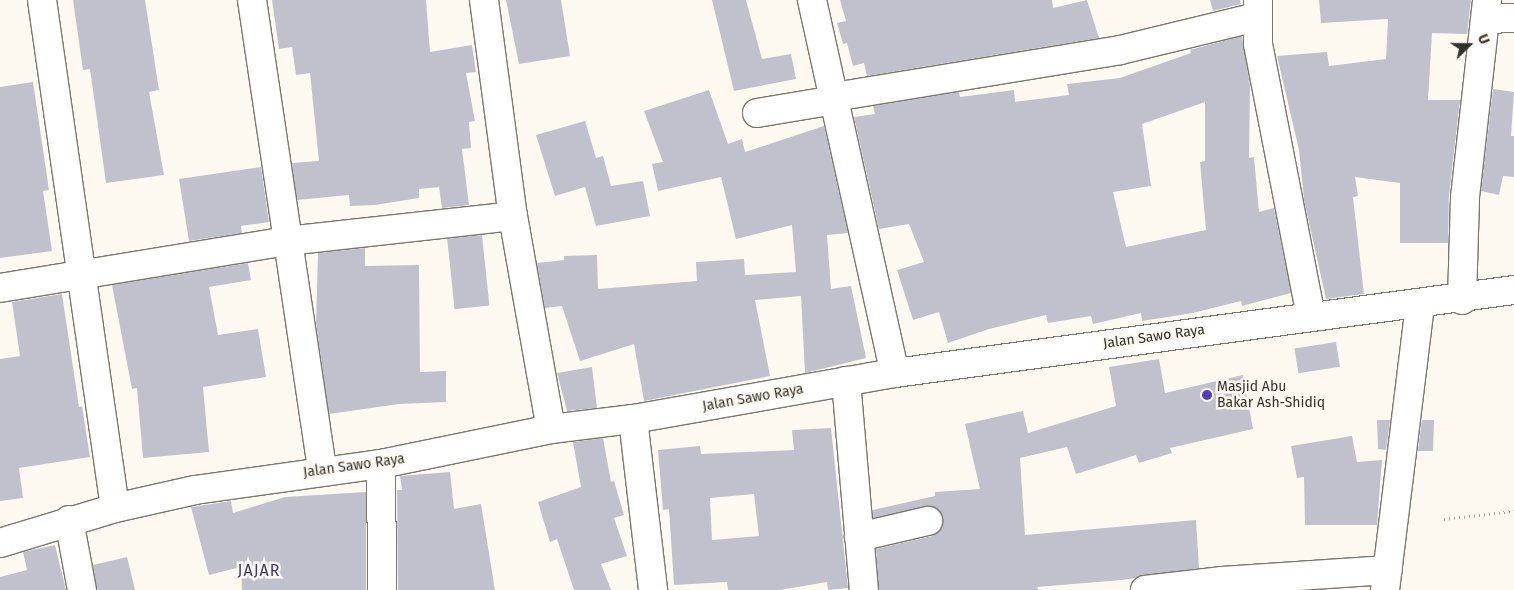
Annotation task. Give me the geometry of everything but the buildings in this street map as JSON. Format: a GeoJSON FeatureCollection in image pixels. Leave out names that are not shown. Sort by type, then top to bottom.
{"type":"FeatureCollection","features":[{"type":"Feature","properties":{"kind":"street"},"geometry":{"type":"LineString","coordinates":[[42,0],[115,508]]}},
{"type":"Feature","properties":{"kind":"street"},"geometry":{"type":"LineString","coordinates":[[252,0],[322,471]]}},
{"type":"Feature","properties":{"kind":"street"},"geometry":{"type":"LineString","coordinates":[[484,0],[513,216],[551,429]]}},
{"type":"Feature","properties":{"kind":"street"},"geometry":{"type":"LineString","coordinates":[[812,0],[896,372]]}},
{"type":"Feature","properties":{"kind":"street"},"geometry":{"type":"LineString","coordinates":[[757,113],[1120,50],[1257,9],[1258,44],[1311,316]]}},
{"type":"Feature","properties":{"kind":"street"},"geometry":{"type":"LineString","coordinates":[[1462,300],[1466,198],[1487,10],[1514,18]]}},
{"type":"Feature","properties":{"kind":"street"},"geometry":{"type":"LineString","coordinates":[[0,288],[287,241],[513,216]]}},
{"type":"Feature","properties":{"kind":"street","name":"Jalan Sawo Raya"},"geometry":{"type":"LineString","coordinates":[[0,543],[69,520],[195,490],[381,464],[551,429],[633,419],[896,372],[1311,316],[1462,300],[1514,290]]}},
{"type":"Feature","properties":{"kind":"street"},"geometry":{"type":"LineString","coordinates":[[1145,590],[1222,581],[1387,580],[1420,304]]}},
{"type":"Feature","properties":{"kind":"street"},"geometry":{"type":"LineString","coordinates":[[846,381],[864,590]]}},
{"type":"Feature","properties":{"kind":"street"},"geometry":{"type":"LineString","coordinates":[[633,419],[653,590]]}},
{"type":"Feature","properties":{"kind":"street"},"geometry":{"type":"LineString","coordinates":[[381,464],[382,590]]}},
{"type":"Feature","properties":{"kind":"street"},"geometry":{"type":"LineString","coordinates":[[69,520],[82,590]]}},
{"type":"Feature","properties":{"kind":"street"},"geometry":{"type":"LineString","coordinates":[[859,537],[928,521]]}},
{"type":"Feature","properties":{"kind":"path"},"geometry":{"type":"LineString","coordinates":[[1444,519],[1514,511]]}},
{"type":"Feature","properties":{"kind":"place","name":"Masjid Abu Bakar Ash-Shidiq"},"geometry":{"type":"Point","coordinates":[1207,395]}},
{"type":"Feature","properties":{"kind":"district","name":"JAJAR"},"geometry":{"type":"Point","coordinates":[259,571]}}]}
